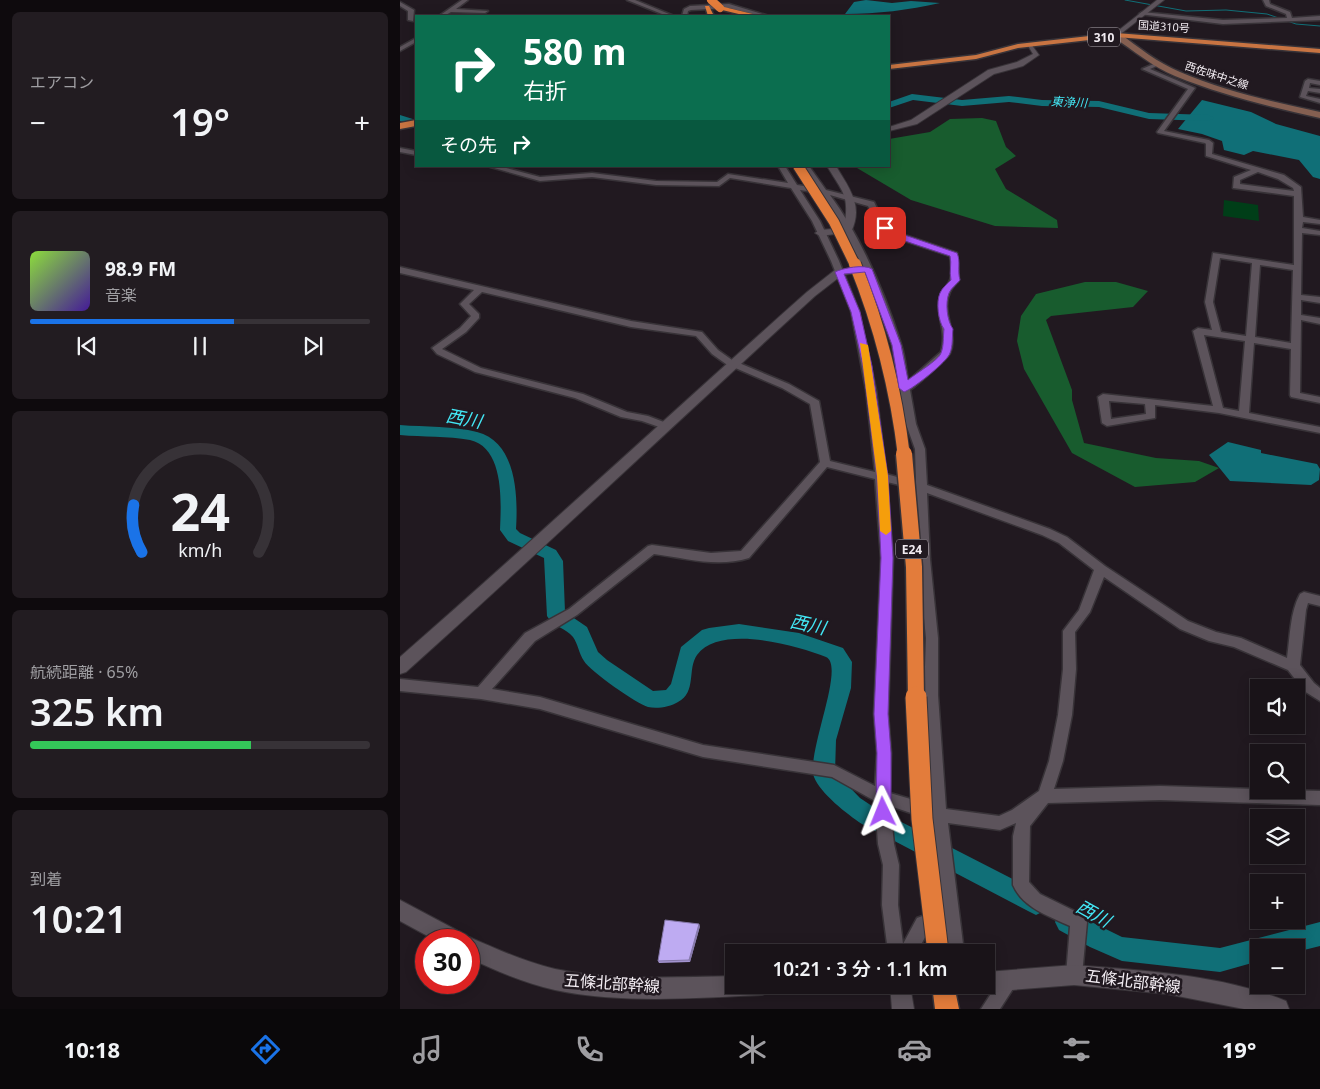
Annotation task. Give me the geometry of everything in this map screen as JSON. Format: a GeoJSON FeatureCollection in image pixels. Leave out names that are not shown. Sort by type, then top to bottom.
{"type":"FeatureCollection","features":[{"type":"Feature","properties":{"kind":"highway"},"geometry":{"type":"LineString","coordinates":[[711,0],[720,8],[751,15]]}},
{"type":"Feature","properties":{"kind":"highway"},"geometry":{"type":"LineString","coordinates":[[704,4],[710,15]]}},
{"type":"Feature","properties":{"kind":"highway","name":"国道310号"},"geometry":{"type":"LineString","coordinates":[[890,67],[976,57],[1029,44],[1116,35],[1320,51]]}},
{"type":"Feature","properties":{"kind":"highway"},"geometry":{"type":"LineString","coordinates":[[400,126],[415,123]]}},
{"type":"Feature","properties":{"kind":"highway","name":"E24"},"geometry":{"type":"LineString","coordinates":[[799,167],[818,196],[851,257],[868,297],[884,349],[904,450],[916,613],[916,736],[923,829],[937,944]]}},
{"type":"Feature","properties":{"kind":"highway"},"geometry":{"type":"LineString","coordinates":[[945,994],[948,1009]]}},
{"type":"Feature","properties":{"kind":"main road","name":"西佐味中之線"},"geometry":{"type":"LineString","coordinates":[[1116,35],[1158,64],[1178,74],[1246,96],[1320,115]]}},
{"type":"Feature","properties":{"kind":"street"},"geometry":{"type":"LineString","coordinates":[[442,15],[465,0]]}},
{"type":"Feature","properties":{"kind":"street"},"geometry":{"type":"LineString","coordinates":[[630,0],[668,15]]}},
{"type":"Feature","properties":{"kind":"street"},"geometry":{"type":"LineString","coordinates":[[1116,35],[1161,0]]}},
{"type":"Feature","properties":{"kind":"street"},"geometry":{"type":"LineString","coordinates":[[1266,0],[1268,5],[1288,14],[1290,19]]}},
{"type":"Feature","properties":{"kind":"street"},"geometry":{"type":"LineString","coordinates":[[400,4],[411,10],[411,20]]}},
{"type":"Feature","properties":{"kind":"street"},"geometry":{"type":"LineString","coordinates":[[685,15],[686,10],[690,8],[721,6],[762,15]]}},
{"type":"Feature","properties":{"kind":"street"},"geometry":{"type":"LineString","coordinates":[[449,10],[485,11]]}},
{"type":"Feature","properties":{"kind":"street"},"geometry":{"type":"LineString","coordinates":[[1144,12],[1224,22],[1318,19]]}},
{"type":"Feature","properties":{"kind":"street"},"geometry":{"type":"LineString","coordinates":[[400,48],[415,40]]}},
{"type":"Feature","properties":{"kind":"street"},"geometry":{"type":"LineString","coordinates":[[890,128],[908,125],[991,72],[1020,64],[1036,56],[1037,52],[1029,44]]}},
{"type":"Feature","properties":{"kind":"street"},"geometry":{"type":"LineString","coordinates":[[1158,64],[1144,69],[1192,88],[1160,132],[1207,141],[1210,143],[1208,155],[1281,177],[1297,187],[1299,219],[1295,395],[1320,400]]}},
{"type":"Feature","properties":{"kind":"street"},"geometry":{"type":"LineString","coordinates":[[1320,82],[1308,81],[1303,98],[1320,101]]}},
{"type":"Feature","properties":{"kind":"street"},"geometry":{"type":"LineString","coordinates":[[1306,89],[1320,91]]}},
{"type":"Feature","properties":{"kind":"street"},"geometry":{"type":"LineString","coordinates":[[400,150],[415,153]]}},
{"type":"Feature","properties":{"kind":"street"},"geometry":{"type":"LineString","coordinates":[[494,167],[540,179],[592,175],[656,182],[719,184],[728,176],[823,191],[870,204],[881,224],[896,235],[954,255],[955,280],[945,293],[943,305],[944,324],[948,329],[946,352],[942,360],[931,366],[904,388]]}},
{"type":"Feature","properties":{"kind":"street"},"geometry":{"type":"LineString","coordinates":[[782,167],[820,232],[839,272],[855,312],[868,366],[882,476],[887,558],[881,714],[884,753],[882,797],[886,844],[890,865],[890,905],[895,944]]}},
{"type":"Feature","properties":{"kind":"street"},"geometry":{"type":"LineString","coordinates":[[806,167],[848,230],[868,269],[897,345],[911,424],[920,449],[924,559],[932,638],[931,695],[938,815],[950,891],[955,944]]}},
{"type":"Feature","properties":{"kind":"street"},"geometry":{"type":"LineString","coordinates":[[832,167],[853,204],[848,230]]}},
{"type":"Feature","properties":{"kind":"street"},"geometry":{"type":"LineString","coordinates":[[1257,170],[1237,179],[1236,186],[1298,194]]}},
{"type":"Feature","properties":{"kind":"street"},"geometry":{"type":"LineString","coordinates":[[1299,219],[1320,222]]}},
{"type":"Feature","properties":{"kind":"street"},"geometry":{"type":"LineString","coordinates":[[820,232],[848,230]]}},
{"type":"Feature","properties":{"kind":"street"},"geometry":{"type":"LineString","coordinates":[[1298,230],[1320,233]]}},
{"type":"Feature","properties":{"kind":"street"},"geometry":{"type":"LineString","coordinates":[[1217,334],[1209,302],[1216,255],[1298,268]]}},
{"type":"Feature","properties":{"kind":"street"},"geometry":{"type":"LineString","coordinates":[[1244,414],[1256,261]]}},
{"type":"Feature","properties":{"kind":"street"},"geometry":{"type":"LineString","coordinates":[[400,667],[530,552],[794,309],[839,272],[868,269]]}},
{"type":"Feature","properties":{"kind":"street"},"geometry":{"type":"LineString","coordinates":[[400,270],[631,324],[699,334],[711,348],[733,365],[789,385],[815,404],[825,463]]}},
{"type":"Feature","properties":{"kind":"street"},"geometry":{"type":"LineString","coordinates":[[480,289],[464,304],[476,316],[472,322],[443,342],[437,348],[440,352],[478,370],[579,396],[625,415],[644,418],[665,426]]}},
{"type":"Feature","properties":{"kind":"street"},"geometry":{"type":"LineString","coordinates":[[1297,297],[1320,300]]}},
{"type":"Feature","properties":{"kind":"street"},"geometry":{"type":"LineString","coordinates":[[1298,317],[1320,321]]}},
{"type":"Feature","properties":{"kind":"street"},"geometry":{"type":"LineString","coordinates":[[1219,410],[1198,331],[1296,347]]}},
{"type":"Feature","properties":{"kind":"street"},"geometry":{"type":"LineString","coordinates":[[1150,401],[1151,416],[1107,423],[1102,397],[1150,401],[1219,410],[1320,430]]}},
{"type":"Feature","properties":{"kind":"street"},"geometry":{"type":"LineString","coordinates":[[825,463],[922,487],[1046,532],[1063,540],[1101,569],[1184,624],[1214,637],[1236,642],[1293,666],[1309,686],[1320,695]]}},
{"type":"Feature","properties":{"kind":"street"},"geometry":{"type":"LineString","coordinates":[[481,693],[530,637],[573,612],[652,549],[713,558],[732,559],[745,555],[825,463]]}},
{"type":"Feature","properties":{"kind":"street"},"geometry":{"type":"LineString","coordinates":[[1074,975],[1079,922],[1034,900],[1021,885],[1023,825],[1044,796],[1060,746],[1071,647],[1069,632],[1084,612],[1101,569]]}},
{"type":"Feature","properties":{"kind":"street"},"geometry":{"type":"LineString","coordinates":[[1293,666],[1300,610],[1304,597],[1320,601]]}},
{"type":"Feature","properties":{"kind":"street"},"geometry":{"type":"LineString","coordinates":[[400,685],[481,693],[540,702],[704,751],[816,770],[834,771],[882,797],[938,815],[1000,823],[1017,815],[1044,796],[1170,793],[1320,798]]}},
{"type":"Feature","properties":{"kind":"street"},"geometry":{"type":"LineString","coordinates":[[400,910],[435,929]]}},
{"type":"Feature","properties":{"kind":"street"},"geometry":{"type":"LineString","coordinates":[[912,944],[923,924],[952,913]]}},
{"type":"Feature","properties":{"kind":"street","name":"五條北部幹線"},"geometry":{"type":"LineString","coordinates":[[480,953],[490,958],[565,981],[687,988],[725,986]]}},
{"type":"Feature","properties":{"kind":"street","name":"五條北部幹線"},"geometry":{"type":"LineString","coordinates":[[995,982],[1074,975],[1184,987],[1236,996],[1278,1009]]}},
{"type":"Feature","properties":{"kind":"street"},"geometry":{"type":"LineString","coordinates":[[990,1009],[1009,981]]}},
{"type":"Feature","properties":{"kind":"street"},"geometry":{"type":"LineString","coordinates":[[901,994],[903,1009]]}},
{"type":"Feature","properties":{"kind":"green space"},"geometry":{"type":"Polygon","coordinates":[[[982,118],[996,121],[1006,147],[1016,156],[995,169],[1006,189],[1057,220],[1058,228],[995,226],[911,200],[857,168],[890,167],[890,139],[930,132],[950,119],[982,118]]]}},
{"type":"Feature","properties":{"kind":"green space"},"geometry":{"type":"Polygon","coordinates":[[[1224,200],[1258,205],[1259,221],[1223,216],[1224,200]]]}},
{"type":"Feature","properties":{"kind":"green space"},"geometry":{"type":"Polygon","coordinates":[[[1085,282],[1116,282],[1148,291],[1133,307],[1051,316],[1046,320],[1072,390],[1072,400],[1084,443],[1156,458],[1199,461],[1219,468],[1195,482],[1135,487],[1072,453],[1024,369],[1017,341],[1021,316],[1036,294],[1085,282]]]}},
{"type":"Feature","properties":{"kind":"water"},"geometry":{"type":"Polygon","coordinates":[[[866,0],[892,3],[911,1],[940,3],[893,11],[845,14],[854,2],[866,0]]]}},
{"type":"Feature","properties":{"kind":"water"},"geometry":{"type":"Polygon","coordinates":[[[1202,100],[1251,112],[1276,124],[1320,136],[1320,179],[1313,177],[1299,160],[1253,151],[1244,155],[1224,150],[1222,141],[1178,129],[1202,100]]]}},
{"type":"Feature","properties":{"kind":"water"},"geometry":{"type":"Polygon","coordinates":[[[1228,442],[1261,450],[1261,453],[1317,464],[1320,469],[1319,480],[1311,485],[1230,481],[1209,455],[1228,442]]]}},
{"type":"Feature","properties":{"kind":"building"},"geometry":{"type":"Polygon","coordinates":[[[665,920],[699,924],[689,960],[658,961],[665,920]]]}},
{"type":"Feature","properties":{"kind":"waterway"},"geometry":{"type":"LineString","coordinates":[[1125,0],[1186,11],[1226,10],[1267,14],[1296,24],[1320,26]]}},
{"type":"Feature","properties":{"kind":"waterway","name":"東浄川"},"geometry":{"type":"LineString","coordinates":[[890,105],[912,97],[962,103],[1009,99],[1042,103],[1099,104],[1149,116],[1209,118]]}},
{"type":"Feature","properties":{"kind":"waterway","name":"東浄川"},"geometry":{"type":"LineString","coordinates":[[400,118],[415,123]]}},
{"type":"Feature","properties":{"kind":"waterway","name":"西川"},"geometry":{"type":"LineString","coordinates":[[400,430],[475,436],[491,447],[502,463],[508,482],[510,505],[508,530],[514,537],[550,554],[554,561],[556,616],[580,632],[591,657],[600,666],[650,699],[662,699],[672,696],[680,688],[688,652],[709,635],[739,631],[799,640],[836,653],[842,662],[841,688],[826,740],[824,775],[852,805],[870,817],[1036,903]]}},
{"type":"Feature","properties":{"kind":"waterway","name":"西川"},"geometry":{"type":"LineString","coordinates":[[1067,922],[1098,939],[1122,949],[1220,960],[1250,952]]}},
{"type":"Feature","properties":{"kind":"waterway","name":"西川"},"geometry":{"type":"LineString","coordinates":[[1300,939],[1320,934]]}},
{"type":"Feature","properties":{"kind":"slow traffic"},"geometry":{"type":"LineString","coordinates":[[863,345],[868,366],[882,476],[886,531]]}},
{"type":"Feature","properties":{"kind":"route"},"geometry":{"type":"LineString","coordinates":[[883,812],[884,753],[881,714],[884,592],[887,558],[882,476],[868,366],[855,312],[839,272],[868,269],[897,345],[904,388],[907,388],[921,374],[942,360],[946,352],[948,329],[944,324],[943,305],[945,293],[955,280],[953,270],[956,262],[954,255],[896,235],[885,228]]}}]}
